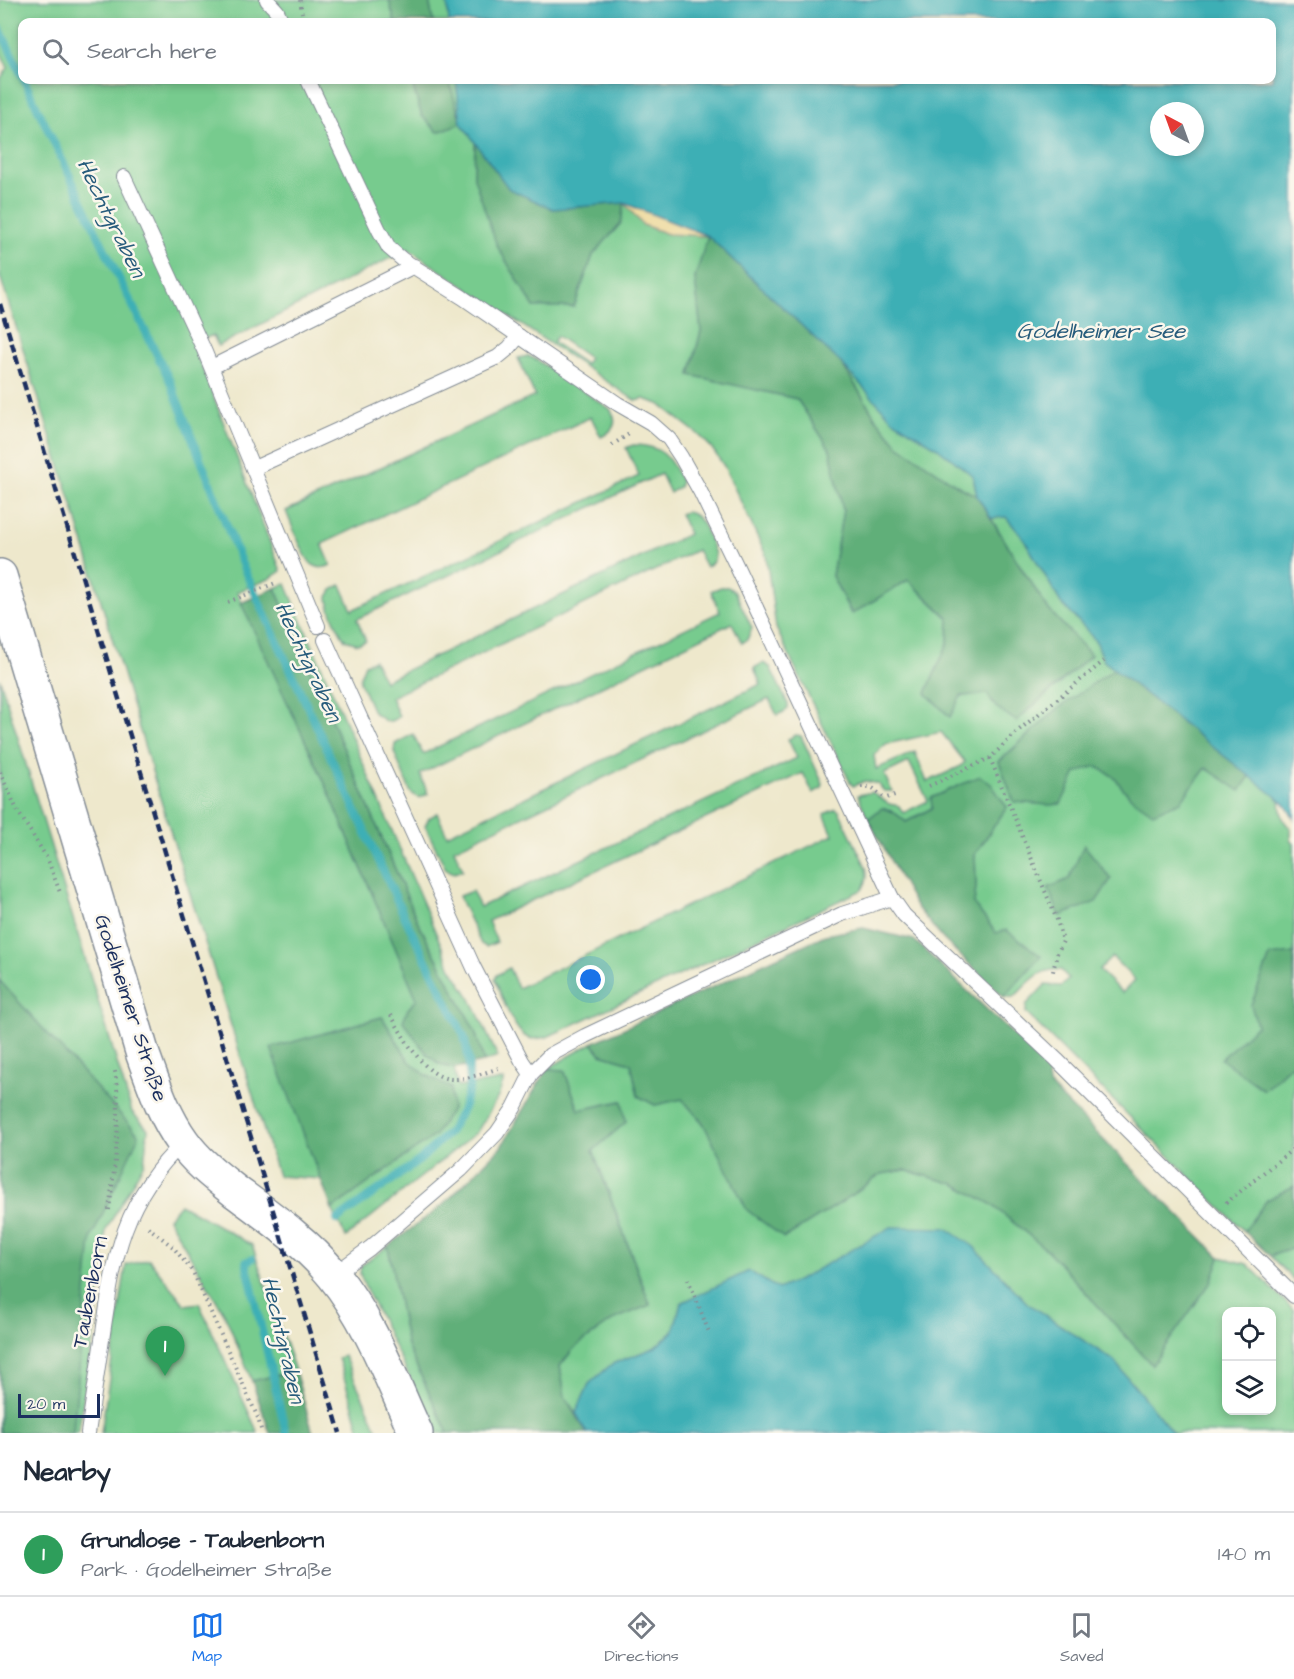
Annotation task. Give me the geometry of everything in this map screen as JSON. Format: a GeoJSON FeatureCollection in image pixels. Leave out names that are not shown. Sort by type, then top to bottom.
{"type":"FeatureCollection","features":[{"type":"Feature","properties":{"kind":"main road","name":"Godelheimer Straße"},"geometry":{"type":"LineString","coordinates":[[0,576],[143,1055],[165,1111],[184,1143],[210,1172],[300,1242],[333,1275],[379,1351],[416,1433]]}},
{"type":"Feature","properties":{"kind":"lane"},"geometry":{"type":"LineString","coordinates":[[267,0],[280,18]]}},
{"type":"Feature","properties":{"kind":"lane"},"geometry":{"type":"LineString","coordinates":[[310,84],[389,248],[618,404],[651,423],[669,439],[700,491],[892,898],[904,915],[1057,1060],[1294,1296]]}},
{"type":"Feature","properties":{"kind":"lane"},"geometry":{"type":"LineString","coordinates":[[124,177],[212,368],[318,626]]}},
{"type":"Feature","properties":{"kind":"lane"},"geometry":{"type":"LineString","coordinates":[[212,368],[414,266]]}},
{"type":"Feature","properties":{"kind":"lane"},"geometry":{"type":"LineString","coordinates":[[254,468],[498,357],[519,336]]}},
{"type":"Feature","properties":{"kind":"lane"},"geometry":{"type":"LineString","coordinates":[[325,640],[474,968],[531,1074]]}},
{"type":"Feature","properties":{"kind":"lane"},"geometry":{"type":"LineString","coordinates":[[333,1275],[370,1248],[460,1170],[497,1133],[514,1108],[531,1074],[550,1055],[585,1036],[842,914],[892,898]]}},
{"type":"Feature","properties":{"kind":"lane","name":"Taubenborn"},"geometry":{"type":"LineString","coordinates":[[88,1433],[111,1278],[120,1240],[130,1215],[153,1175],[184,1143]]}},
{"type":"Feature","properties":{"kind":"path"},"geometry":{"type":"LineString","coordinates":[[228,602],[274,584]]}},
{"type":"Feature","properties":{"kind":"path"},"geometry":{"type":"LineString","coordinates":[[929,786],[990,758],[1019,730],[1104,661]]}},
{"type":"Feature","properties":{"kind":"path"},"geometry":{"type":"LineString","coordinates":[[990,758],[1057,920],[1063,941],[1057,954],[1052,976]]}},
{"type":"Feature","properties":{"kind":"path"},"geometry":{"type":"LineString","coordinates":[[0,772],[18,810],[47,858],[64,903]]}},
{"type":"Feature","properties":{"kind":"path"},"geometry":{"type":"LineString","coordinates":[[842,792],[868,786],[886,798],[895,795]]}},
{"type":"Feature","properties":{"kind":"path"},"geometry":{"type":"LineString","coordinates":[[391,1015],[413,1052],[428,1068],[450,1079],[479,1075]]}},
{"type":"Feature","properties":{"kind":"path"},"geometry":{"type":"LineString","coordinates":[[112,1062],[118,1106],[116,1158],[106,1235],[120,1240]]}},
{"type":"Feature","properties":{"kind":"path"},"geometry":{"type":"LineString","coordinates":[[1212,1215],[1294,1148]]}},
{"type":"Feature","properties":{"kind":"path"},"geometry":{"type":"LineString","coordinates":[[165,1241],[194,1272],[258,1418],[262,1433]]}},
{"type":"Feature","properties":{"kind":"path"},"geometry":{"type":"LineString","coordinates":[[688,1279],[709,1332]]}},
{"type":"Feature","properties":{"kind":"green space"},"geometry":{"type":"Polygon","coordinates":[[[0,0],[389,0],[394,18],[18,18],[18,84],[412,84],[422,116],[461,123],[475,142],[474,178],[574,307],[593,255],[621,223],[624,203],[643,225],[668,234],[708,236],[695,278],[701,331],[690,375],[797,399],[830,449],[843,510],[832,576],[851,614],[908,580],[949,619],[948,643],[926,693],[949,716],[961,696],[988,694],[996,707],[1016,720],[1091,655],[1048,609],[991,518],[1006,517],[1024,539],[1061,603],[1085,628],[1097,643],[1104,661],[1114,669],[1056,710],[999,761],[1076,773],[1096,766],[1113,776],[1130,797],[1181,801],[1206,768],[1240,790],[1250,776],[1280,800],[1282,816],[1291,828],[1291,840],[1294,844],[1294,953],[1270,957],[1257,1025],[1264,1090],[1294,1062],[1294,1186],[1267,1200],[1244,1231],[1026,1013],[1026,1005],[1045,985],[1061,986],[1069,979],[1061,970],[1046,971],[1014,997],[1004,997],[1041,956],[996,933],[974,904],[975,854],[1007,807],[932,808],[906,822],[894,812],[882,808],[868,819],[858,795],[872,792],[889,804],[899,806],[903,813],[928,801],[909,762],[884,774],[892,791],[884,791],[878,784],[865,781],[853,786],[850,782],[776,628],[766,555],[724,466],[711,447],[659,404],[644,399],[636,401],[408,249],[218,346],[213,335],[193,344],[281,571],[269,579],[237,592],[328,790],[417,999],[408,1009],[437,1063],[454,1068],[458,1087],[504,1080],[498,1097],[477,1132],[346,1237],[332,1209],[435,1135],[451,1088],[425,1075],[409,1061],[382,1017],[272,1048],[321,1179],[278,1176],[0,276],[0,79],[8,68],[0,51],[0,0]],[[557,336],[553,342],[585,364],[589,358],[557,336]],[[941,732],[886,744],[874,755],[876,769],[915,752],[927,782],[959,767],[965,762],[941,732]],[[1112,957],[1099,970],[1122,993],[1135,980],[1112,957]]]}},
{"type":"Feature","properties":{"kind":"green space"},"geometry":{"type":"Polygon","coordinates":[[[389,0],[429,0],[432,18],[394,18],[389,0]]]}},
{"type":"Feature","properties":{"kind":"green space"},"geometry":{"type":"Polygon","coordinates":[[[429,0],[447,0],[449,18],[432,18],[429,0]]]}},
{"type":"Feature","properties":{"kind":"green space"},"geometry":{"type":"Polygon","coordinates":[[[412,84],[450,84],[461,123],[438,132],[422,116],[412,84]]]}},
{"type":"Feature","properties":{"kind":"green space"},"geometry":{"type":"Polygon","coordinates":[[[450,84],[456,84],[461,123],[450,84]]]}},
{"type":"Feature","properties":{"kind":"green space"},"geometry":{"type":"Polygon","coordinates":[[[475,142],[509,189],[553,209],[624,203],[621,223],[593,255],[574,307],[534,307],[497,246],[474,178],[475,142]]]}},
{"type":"Feature","properties":{"kind":"green space"},"geometry":{"type":"Polygon","coordinates":[[[708,236],[842,364],[875,417],[898,445],[958,486],[977,496],[1048,609],[1091,655],[1016,721],[996,707],[987,694],[961,696],[950,717],[926,693],[948,643],[949,618],[908,580],[852,614],[832,576],[843,510],[830,449],[797,399],[690,375],[701,331],[695,278],[708,236]]]}},
{"type":"Feature","properties":{"kind":"green space"},"geometry":{"type":"Polygon","coordinates":[[[528,356],[610,409],[615,422],[612,429],[601,437],[591,417],[322,544],[331,565],[320,568],[310,562],[286,511],[535,396],[518,358],[528,356]]]}},
{"type":"Feature","properties":{"kind":"green space"},"geometry":{"type":"Polygon","coordinates":[[[842,364],[893,420],[938,448],[973,476],[977,496],[958,486],[898,445],[875,417],[842,364]]]}},
{"type":"Feature","properties":{"kind":"green space"},"geometry":{"type":"Polygon","coordinates":[[[633,445],[651,447],[664,454],[681,481],[679,487],[670,493],[661,474],[357,619],[366,641],[358,644],[345,640],[330,608],[328,597],[332,590],[341,585],[352,610],[639,476],[626,448],[633,445]]]}},
{"type":"Feature","properties":{"kind":"green space"},"geometry":{"type":"Polygon","coordinates":[[[691,513],[701,522],[708,535],[715,554],[714,560],[708,566],[706,567],[697,550],[391,697],[399,717],[391,721],[385,721],[373,712],[360,682],[365,664],[374,660],[384,681],[689,534],[680,514],[691,513]]]}},
{"type":"Feature","properties":{"kind":"green space"},"geometry":{"type":"Polygon","coordinates":[[[286,584],[451,968],[471,999],[498,1057],[484,1062],[475,1031],[417,920],[275,588],[286,584]]]}},
{"type":"Feature","properties":{"kind":"green space"},"geometry":{"type":"Polygon","coordinates":[[[728,587],[735,592],[752,628],[747,640],[742,643],[732,623],[420,774],[428,794],[419,798],[411,793],[394,752],[395,744],[413,734],[423,754],[720,612],[711,591],[728,587]]]}},
{"type":"Feature","properties":{"kind":"green space"},"geometry":{"type":"Polygon","coordinates":[[[275,588],[418,923],[475,1031],[484,1062],[455,1068],[446,1067],[431,1058],[403,1021],[408,1009],[417,999],[328,790],[241,603],[275,588]]]}},
{"type":"Feature","properties":{"kind":"green space"},"geometry":{"type":"Polygon","coordinates":[[[763,663],[770,667],[788,704],[785,711],[777,715],[769,699],[454,849],[463,870],[454,873],[446,869],[425,826],[429,818],[437,813],[447,835],[761,684],[754,668],[763,663]]]}},
{"type":"Feature","properties":{"kind":"green space"},"geometry":{"type":"Polygon","coordinates":[[[1114,669],[1250,776],[1240,791],[1206,768],[1181,801],[1153,813],[1130,797],[1113,776],[1096,766],[1076,773],[1061,804],[1014,802],[999,762],[1056,710],[1114,669]]]}},
{"type":"Feature","properties":{"kind":"green space"},"geometry":{"type":"Polygon","coordinates":[[[0,679],[132,1112],[148,1129],[144,1163],[106,1230],[94,1332],[78,1433],[0,1433],[0,679]]]}},
{"type":"Feature","properties":{"kind":"green space"},"geometry":{"type":"Polygon","coordinates":[[[796,735],[801,736],[823,784],[822,788],[813,793],[803,773],[488,921],[497,942],[486,947],[481,944],[459,896],[472,891],[480,907],[797,758],[788,739],[796,735]]]}},
{"type":"Feature","properties":{"kind":"green space"},"geometry":{"type":"Polygon","coordinates":[[[980,776],[991,784],[1007,807],[975,854],[974,904],[996,933],[1006,930],[1041,956],[1004,997],[943,939],[915,905],[868,819],[882,808],[894,812],[906,822],[932,808],[931,798],[980,776]]]}},
{"type":"Feature","properties":{"kind":"green space"},"geometry":{"type":"Polygon","coordinates":[[[836,809],[866,867],[867,879],[862,890],[547,1037],[528,1038],[517,1028],[495,979],[497,975],[509,968],[518,988],[833,835],[824,814],[836,809]]]}},
{"type":"Feature","properties":{"kind":"green space"},"geometry":{"type":"Polygon","coordinates":[[[1084,845],[1111,879],[1096,902],[1060,916],[1048,888],[1069,879],[1084,845]]]}},
{"type":"Feature","properties":{"kind":"green space"},"geometry":{"type":"Polygon","coordinates":[[[863,928],[914,940],[1047,1067],[1049,1085],[1220,1257],[1211,1282],[1152,1365],[1048,1251],[991,1204],[955,1184],[905,1170],[881,1174],[839,1204],[784,1238],[747,1210],[703,1123],[682,1099],[655,1105],[638,1096],[631,1063],[601,1054],[592,1043],[825,935],[863,928]]]}},
{"type":"Feature","properties":{"kind":"green space"},"geometry":{"type":"Polygon","coordinates":[[[1294,953],[1294,1062],[1264,1090],[1221,1059],[1257,1025],[1251,1005],[1270,956],[1294,953]]]}},
{"type":"Feature","properties":{"kind":"green space"},"geometry":{"type":"Polygon","coordinates":[[[0,981],[139,1135],[91,1239],[73,1433],[0,1433],[0,981]]]}},
{"type":"Feature","properties":{"kind":"green space"},"geometry":{"type":"Polygon","coordinates":[[[382,1017],[409,1061],[426,1075],[451,1088],[452,1109],[435,1135],[332,1209],[271,1048],[382,1017]]]}},
{"type":"Feature","properties":{"kind":"green space"},"geometry":{"type":"Polygon","coordinates":[[[592,1043],[601,1054],[631,1063],[638,1096],[655,1105],[682,1099],[703,1123],[784,1238],[839,1204],[881,1174],[905,1170],[955,1184],[991,1204],[1048,1251],[1152,1364],[1211,1282],[1220,1257],[1247,1264],[1294,1310],[1294,1433],[1173,1433],[1113,1360],[1028,1304],[973,1246],[799,1280],[778,1289],[749,1271],[681,1303],[673,1332],[654,1348],[612,1364],[589,1384],[576,1413],[565,1397],[560,1366],[574,1348],[615,1319],[650,1304],[593,1150],[626,1122],[621,1101],[579,1110],[564,1070],[547,1069],[592,1043]]]}},
{"type":"Feature","properties":{"kind":"green space"},"geometry":{"type":"Polygon","coordinates":[[[547,1069],[564,1070],[579,1110],[622,1101],[626,1122],[593,1151],[650,1305],[615,1319],[574,1348],[560,1366],[565,1397],[587,1433],[448,1433],[407,1346],[388,1246],[443,1205],[501,1147],[547,1069]]]}},
{"type":"Feature","properties":{"kind":"green space"},"geometry":{"type":"Polygon","coordinates":[[[1294,1186],[1294,1248],[1270,1256],[1244,1231],[1267,1200],[1294,1186]]]}},
{"type":"Feature","properties":{"kind":"green space"},"geometry":{"type":"Polygon","coordinates":[[[180,1204],[252,1245],[295,1371],[252,1381],[225,1315],[168,1218],[180,1204]]]}},
{"type":"Feature","properties":{"kind":"green space"},"geometry":{"type":"Polygon","coordinates":[[[388,1246],[407,1346],[448,1433],[437,1433],[360,1274],[361,1266],[388,1246]]]}},
{"type":"Feature","properties":{"kind":"green space"},"geometry":{"type":"Polygon","coordinates":[[[1294,1248],[1294,1280],[1270,1256],[1294,1248]]]}},
{"type":"Feature","properties":{"kind":"green space"},"geometry":{"type":"Polygon","coordinates":[[[149,1259],[185,1305],[199,1303],[258,1433],[101,1433],[126,1265],[149,1259]]]}},
{"type":"Feature","properties":{"kind":"green space"},"geometry":{"type":"Polygon","coordinates":[[[344,1356],[379,1433],[361,1433],[338,1358],[344,1356]]]}},
{"type":"Feature","properties":{"kind":"green space"},"geometry":{"type":"Polygon","coordinates":[[[295,1371],[313,1433],[270,1433],[252,1381],[295,1371]]]}},
{"type":"Feature","properties":{"kind":"sand"},"geometry":{"type":"Polygon","coordinates":[[[624,203],[708,236],[668,234],[643,225],[624,203]]]}},
{"type":"Feature","properties":{"kind":"water","name":"Godelheimer See"},"geometry":{"type":"Polygon","coordinates":[[[447,0],[1294,0],[1294,819],[1285,804],[1104,661],[1097,643],[1061,603],[1024,539],[1006,517],[991,518],[977,496],[973,476],[938,448],[893,420],[842,364],[708,236],[624,203],[553,209],[509,189],[461,123],[456,84],[1276,84],[1276,18],[449,18],[447,0]]]}},
{"type":"Feature","properties":{"kind":"water"},"geometry":{"type":"Polygon","coordinates":[[[891,1227],[946,1228],[973,1246],[1028,1304],[1113,1360],[1173,1433],[587,1433],[576,1413],[589,1384],[612,1364],[654,1348],[673,1332],[681,1303],[749,1271],[778,1289],[799,1280],[891,1227]]]}},
{"type":"Feature","properties":{"kind":"waterway","name":"Hechtgraben"},"geometry":{"type":"LineString","coordinates":[[0,29],[18,67]]}},
{"type":"Feature","properties":{"kind":"waterway","name":"Hechtgraben"},"geometry":{"type":"LineString","coordinates":[[26,84],[169,379],[243,567],[406,920],[464,1036],[469,1061],[469,1089],[463,1108],[450,1131],[420,1160],[337,1220]]}},
{"type":"Feature","properties":{"kind":"waterway","name":"Hechtgraben"},"geometry":{"type":"LineString","coordinates":[[252,1259],[246,1262],[286,1433]]}},
{"type":"Feature","properties":{"kind":"railway"},"geometry":{"type":"LineString","coordinates":[[0,304],[340,1433]]}},
{"type":"Feature","properties":{"kind":"place","name":"Grundlose - Taubenborn"},"geometry":{"type":"Point","coordinates":[165,1376]}}]}
